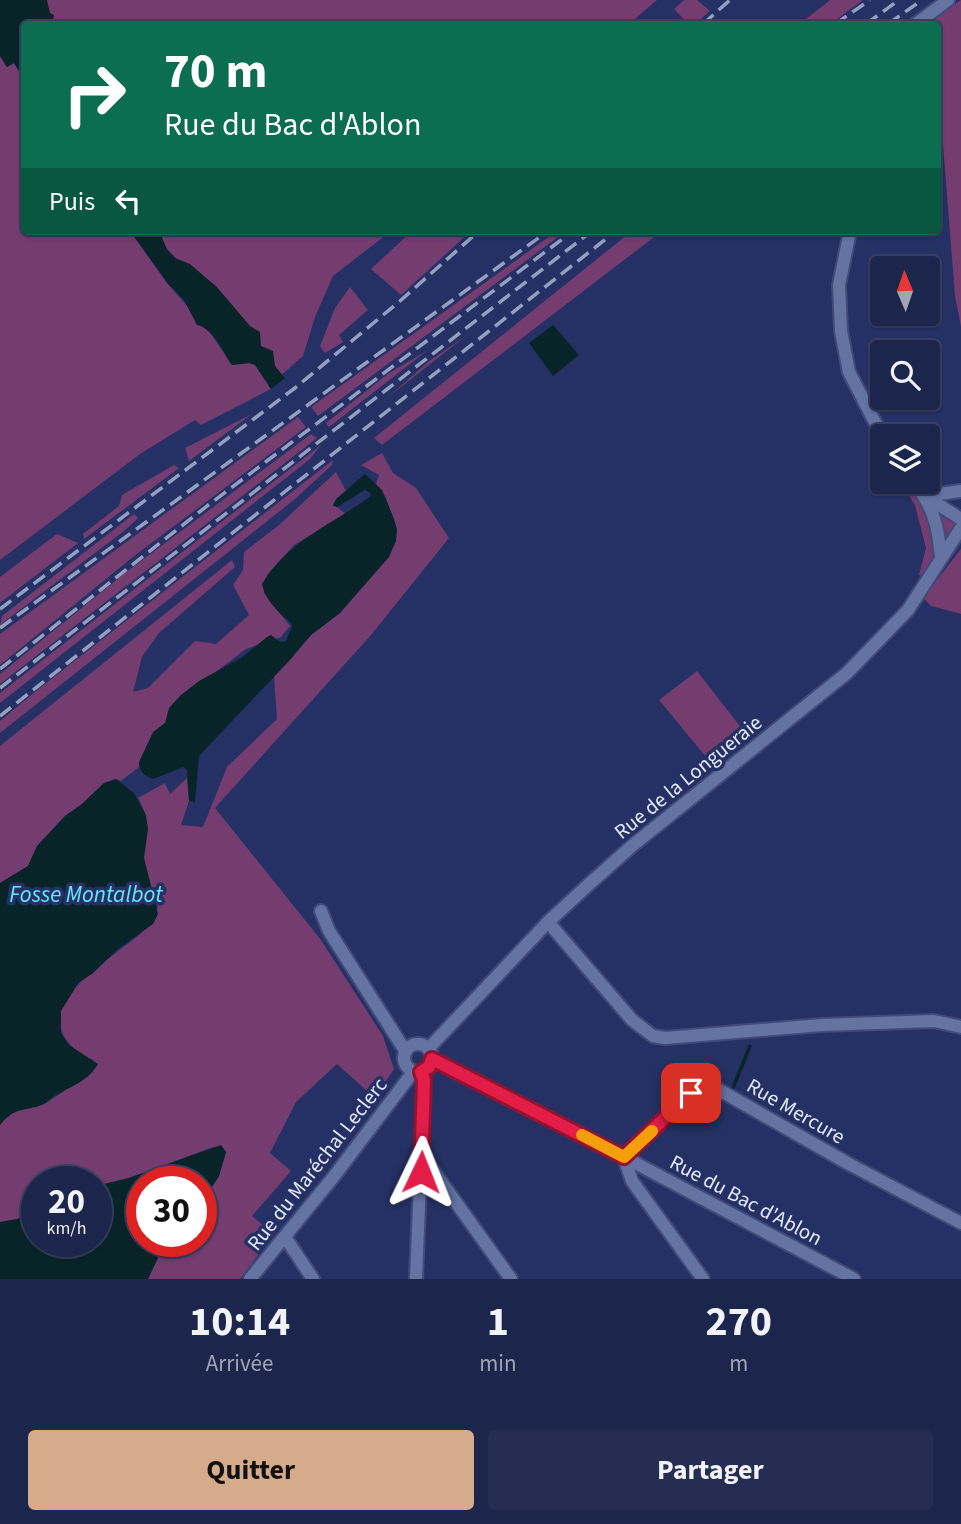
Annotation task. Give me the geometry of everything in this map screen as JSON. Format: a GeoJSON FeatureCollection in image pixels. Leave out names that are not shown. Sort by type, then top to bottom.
{"type":"FeatureCollection","features":[{"type":"Feature","properties":{"kind":"street"},"geometry":{"type":"LineString","coordinates":[[920,21],[948,0]]}},
{"type":"Feature","properties":{"kind":"street"},"geometry":{"type":"LineString","coordinates":[[849,235],[839,285],[841,331],[849,372],[876,424]]}},
{"type":"Feature","properties":{"kind":"street"},"geometry":{"type":"LineString","coordinates":[[925,496],[961,491]]}},
{"type":"Feature","properties":{"kind":"street"},"geometry":{"type":"LineString","coordinates":[[925,496],[961,519]]}},
{"type":"Feature","properties":{"kind":"street"},"geometry":{"type":"LineString","coordinates":[[925,496],[939,527],[942,558]]}},
{"type":"Feature","properties":{"kind":"street","name":"Rue de la Longueraie"},"geometry":{"type":"LineString","coordinates":[[430,1054],[548,922],[633,845],[848,673],[908,610],[961,528]]}},
{"type":"Feature","properties":{"kind":"street"},"geometry":{"type":"LineString","coordinates":[[321,911],[329,931],[406,1052],[406,1065],[424,1080],[416,1279]]}},
{"type":"Feature","properties":{"kind":"street"},"geometry":{"type":"LineString","coordinates":[[548,922],[632,1020],[647,1032],[665,1038],[821,1025],[934,1021],[961,1027]]}},
{"type":"Feature","properties":{"kind":"street"},"geometry":{"type":"LineString","coordinates":[[406,1052],[416,1045],[430,1054],[429,1067],[417,1072]]}},
{"type":"Feature","properties":{"kind":"street","name":"Rue du Bac d'Ablon"},"geometry":{"type":"LineString","coordinates":[[430,1054],[854,1279]]}},
{"type":"Feature","properties":{"kind":"street","name":"Rue du Maréchal Leclerc"},"geometry":{"type":"LineString","coordinates":[[250,1279],[417,1072]]}},
{"type":"Feature","properties":{"kind":"street","name":"Rue Mercure"},"geometry":{"type":"LineString","coordinates":[[624,1157],[691,1093],[714,1087],[849,1164],[961,1223]]}},
{"type":"Feature","properties":{"kind":"street"},"geometry":{"type":"LineString","coordinates":[[422,1154],[511,1279]]}},
{"type":"Feature","properties":{"kind":"street"},"geometry":{"type":"LineString","coordinates":[[624,1157],[632,1181],[703,1279]]}},
{"type":"Feature","properties":{"kind":"street"},"geometry":{"type":"LineString","coordinates":[[642,1194],[652,1171]]}},
{"type":"Feature","properties":{"kind":"street"},"geometry":{"type":"LineString","coordinates":[[285,1237],[313,1279]]}},
{"type":"Feature","properties":{"kind":"shaded area"},"geometry":{"type":"Polygon","coordinates":[[[43,0],[657,0],[632,21],[47,21],[43,0]]]}},
{"type":"Feature","properties":{"kind":"shaded area"},"geometry":{"type":"Polygon","coordinates":[[[684,0],[697,0],[710,11],[698,21],[686,21],[674,9],[684,0]]]}},
{"type":"Feature","properties":{"kind":"shaded area"},"geometry":{"type":"Polygon","coordinates":[[[830,0],[863,0],[834,21],[804,21],[830,0]]]}},
{"type":"Feature","properties":{"kind":"shaded area"},"geometry":{"type":"Polygon","coordinates":[[[961,0],[961,327],[955,296],[941,119],[941,21],[931,21],[961,0]]]}},
{"type":"Feature","properties":{"kind":"shaded area"},"geometry":{"type":"Polygon","coordinates":[[[0,56],[7,67],[14,63],[21,74],[21,235],[133,235],[232,365],[255,365],[271,389],[201,425],[195,420],[140,454],[0,560],[0,56]]]}},
{"type":"Feature","properties":{"kind":"shaded area"},"geometry":{"type":"Polygon","coordinates":[[[152,235],[386,235],[333,276],[315,317],[303,356],[279,377],[184,266],[152,235]]]}},
{"type":"Feature","properties":{"kind":"shaded area"},"geometry":{"type":"Polygon","coordinates":[[[408,235],[467,235],[401,295],[371,269],[408,235]]]}},
{"type":"Feature","properties":{"kind":"shaded area"},"geometry":{"type":"Polygon","coordinates":[[[551,235],[561,235],[318,416],[311,407],[551,235]]]}},
{"type":"Feature","properties":{"kind":"shaded area"},"geometry":{"type":"Polygon","coordinates":[[[627,235],[657,235],[382,445],[374,438],[627,235]]]}},
{"type":"Feature","properties":{"kind":"shaded area"},"geometry":{"type":"Polygon","coordinates":[[[350,287],[368,310],[339,335],[343,342],[325,353],[320,346],[335,308],[350,287]]]}},
{"type":"Feature","properties":{"kind":"shaded area"},"geometry":{"type":"Polygon","coordinates":[[[467,335],[387,398],[428,362],[467,335]]]}},
{"type":"Feature","properties":{"kind":"shaded area"},"geometry":{"type":"Polygon","coordinates":[[[428,350],[329,427],[326,423],[389,373],[428,350]]]}},
{"type":"Feature","properties":{"kind":"shaded area"},"geometry":{"type":"Polygon","coordinates":[[[252,414],[189,461],[185,448],[252,414]]]}},
{"type":"Feature","properties":{"kind":"shaded area"},"geometry":{"type":"Polygon","coordinates":[[[298,417],[306,427],[138,553],[0,665],[0,634],[298,417]]]}},
{"type":"Feature","properties":{"kind":"shaded area"},"geometry":{"type":"Polygon","coordinates":[[[311,434],[317,438],[0,684],[0,674],[125,573],[311,434]]]}},
{"type":"Feature","properties":{"kind":"shaded area"},"geometry":{"type":"Polygon","coordinates":[[[321,445],[310,459],[0,703],[0,693],[321,445]]]}},
{"type":"Feature","properties":{"kind":"shaded area"},"geometry":{"type":"Polygon","coordinates":[[[382,453],[393,473],[416,488],[449,538],[371,635],[215,808],[321,940],[383,1036],[394,1069],[375,1098],[337,1064],[296,1102],[270,1153],[291,1171],[252,1216],[274,1234],[240,1279],[148,1279],[158,1257],[217,1257],[217,1179],[226,1152],[213,1147],[162,1166],[126,1166],[126,1179],[112,1182],[112,1166],[21,1166],[21,1216],[0,1222],[0,1121],[16,1109],[43,1104],[61,1094],[93,1060],[76,1051],[70,1044],[64,1036],[60,1021],[63,1007],[72,992],[99,966],[143,931],[158,907],[146,870],[146,821],[138,798],[165,783],[170,794],[187,778],[189,801],[181,825],[203,827],[227,767],[277,719],[274,676],[311,635],[340,613],[397,530],[386,498],[376,484],[379,475],[361,465],[382,453]]]}},
{"type":"Feature","properties":{"kind":"shaded area"},"geometry":{"type":"Polygon","coordinates":[[[333,460],[332,465],[295,499],[0,733],[0,721],[41,687],[333,460]]]}},
{"type":"Feature","properties":{"kind":"shaded area"},"geometry":{"type":"Polygon","coordinates":[[[174,465],[179,468],[84,539],[83,534],[119,506],[122,495],[174,465]]]}},
{"type":"Feature","properties":{"kind":"shaded area"},"geometry":{"type":"Polygon","coordinates":[[[336,472],[346,491],[333,504],[346,514],[294,545],[267,575],[264,593],[290,626],[281,637],[246,649],[197,686],[152,738],[139,767],[121,781],[116,779],[104,783],[65,816],[37,846],[28,866],[0,883],[0,746],[232,560],[235,567],[159,633],[142,657],[133,692],[148,688],[195,641],[216,644],[249,615],[233,585],[243,570],[244,552],[279,525],[336,472]]]}},
{"type":"Feature","properties":{"kind":"shaded area"},"geometry":{"type":"Polygon","coordinates":[[[908,494],[914,494],[921,505],[932,527],[934,539],[934,551],[925,577],[919,575],[926,548],[915,505],[908,494]]]}},
{"type":"Feature","properties":{"kind":"shaded area"},"geometry":{"type":"Polygon","coordinates":[[[936,509],[957,522],[945,542],[936,509]]]}},
{"type":"Feature","properties":{"kind":"shaded area"},"geometry":{"type":"Polygon","coordinates":[[[134,514],[138,518],[124,531],[0,625],[2,616],[134,514]]]}},
{"type":"Feature","properties":{"kind":"shaded area"},"geometry":{"type":"Polygon","coordinates":[[[57,534],[78,543],[0,603],[0,577],[57,534]]]}},
{"type":"Feature","properties":{"kind":"shaded area"},"geometry":{"type":"Polygon","coordinates":[[[961,549],[961,614],[931,606],[923,598],[961,549]]]}},
{"type":"Feature","properties":{"kind":"shaded area"},"geometry":{"type":"Polygon","coordinates":[[[697,671],[746,734],[711,763],[659,700],[697,671]]]}},
{"type":"Feature","properties":{"kind":"water"},"geometry":{"type":"Polygon","coordinates":[[[0,0],[47,0],[54,21],[21,21],[21,74],[14,63],[7,67],[0,56],[0,0]]]}},
{"type":"Feature","properties":{"kind":"water"},"geometry":{"type":"Polygon","coordinates":[[[133,235],[161,235],[175,258],[190,264],[216,286],[250,326],[260,332],[261,346],[273,351],[275,366],[285,378],[271,389],[255,365],[232,365],[213,336],[197,325],[184,300],[168,284],[133,235]]]}},
{"type":"Feature","properties":{"kind":"water"},"geometry":{"type":"Polygon","coordinates":[[[553,325],[579,355],[553,376],[529,343],[553,325]]]}},
{"type":"Feature","properties":{"kind":"water"},"geometry":{"type":"Polygon","coordinates":[[[365,474],[382,490],[394,519],[396,541],[389,557],[340,613],[311,635],[199,756],[195,802],[189,801],[187,771],[184,767],[153,779],[145,775],[139,762],[153,732],[165,723],[169,708],[181,695],[199,681],[241,658],[267,637],[271,635],[280,642],[286,641],[291,623],[269,601],[262,584],[284,556],[297,545],[371,496],[365,490],[337,507],[333,506],[336,499],[365,474]]]}},
{"type":"Feature","properties":{"kind":"water","name":"Fosse Montalbot"},"geometry":{"type":"Polygon","coordinates":[[[116,779],[134,793],[146,815],[148,829],[144,858],[158,914],[153,924],[79,982],[61,1011],[61,1033],[69,1045],[98,1064],[94,1070],[44,1104],[16,1112],[0,1125],[0,883],[28,866],[37,846],[65,816],[104,783],[116,779]]]}},
{"type":"Feature","properties":{"kind":"water"},"geometry":{"type":"Polygon","coordinates":[[[221,1145],[226,1152],[217,1179],[217,1166],[162,1166],[221,1145]]]}},
{"type":"Feature","properties":{"kind":"water"},"geometry":{"type":"Polygon","coordinates":[[[126,1179],[126,1257],[159,1257],[148,1279],[0,1279],[0,1222],[21,1216],[21,1257],[112,1257],[112,1182],[126,1179]]]}},
{"type":"Feature","properties":{"kind":"waterway"},"geometry":{"type":"LineString","coordinates":[[733,1088],[750,1046]]}},
{"type":"Feature","properties":{"kind":"railway"},"geometry":{"type":"LineString","coordinates":[[706,21],[730,0]]}},
{"type":"Feature","properties":{"kind":"railway"},"geometry":{"type":"LineString","coordinates":[[839,21],[870,0]]}},
{"type":"Feature","properties":{"kind":"railway"},"geometry":{"type":"LineString","coordinates":[[870,21],[899,0]]}},
{"type":"Feature","properties":{"kind":"railway"},"geometry":{"type":"LineString","coordinates":[[892,21],[922,0]]}},
{"type":"Feature","properties":{"kind":"railway"},"geometry":{"type":"LineString","coordinates":[[0,609],[295,388],[474,235]]}},
{"type":"Feature","properties":{"kind":"railway"},"geometry":{"type":"LineString","coordinates":[[0,628],[542,235]]}},
{"type":"Feature","properties":{"kind":"railway"},"geometry":{"type":"LineString","coordinates":[[0,669],[207,506],[568,235]]}},
{"type":"Feature","properties":{"kind":"railway"},"geometry":{"type":"LineString","coordinates":[[0,688],[587,235]]}},
{"type":"Feature","properties":{"kind":"railway"},"geometry":{"type":"LineString","coordinates":[[0,716],[611,235]]}},
{"type":"Feature","properties":{"kind":"slow traffic"},"geometry":{"type":"LineString","coordinates":[[582,1135],[624,1157],[652,1131]]}},
{"type":"Feature","properties":{"kind":"route"},"geometry":{"type":"LineString","coordinates":[[421,1172],[424,1080],[421,1072],[429,1067],[432,1059],[624,1157],[691,1093]]}}]}
